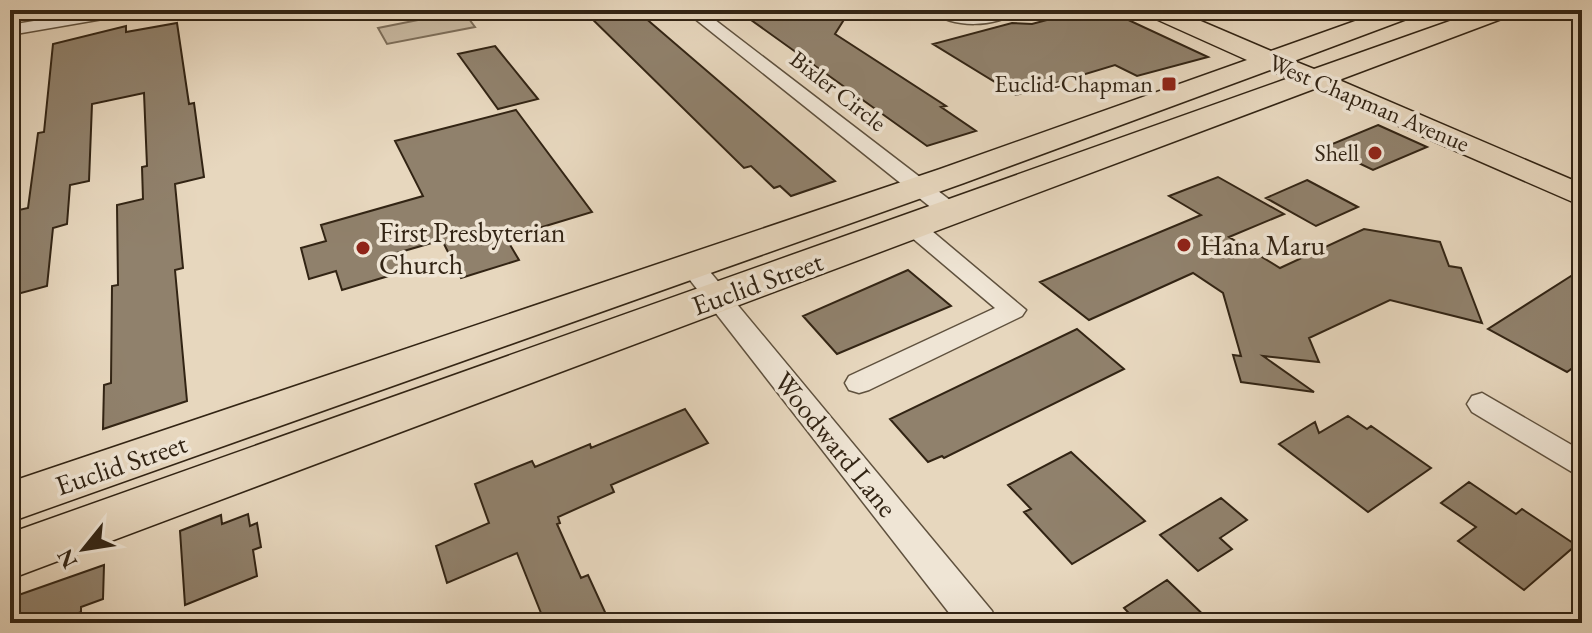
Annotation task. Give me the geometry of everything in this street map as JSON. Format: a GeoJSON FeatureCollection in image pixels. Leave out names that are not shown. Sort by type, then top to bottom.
{"type":"FeatureCollection","features":[{"type":"Feature","properties":{"kind":"main road","name":"West Chapman Avenue"},"geometry":{"type":"LineString","coordinates":[[1155,10],[1582,172]]}},
{"type":"Feature","properties":{"kind":"main road","name":"West Chapman Avenue"},"geometry":{"type":"LineString","coordinates":[[1193,10],[1280,55]]}},
{"type":"Feature","properties":{"kind":"main road","name":"Euclid Street"},"geometry":{"type":"LineString","coordinates":[[10,556],[220,454],[916,207],[1280,55],[1409,10]]}},
{"type":"Feature","properties":{"kind":"main road","name":"Euclid Street"},"geometry":{"type":"LineString","coordinates":[[916,207],[951,212],[1504,10]]}},
{"type":"Feature","properties":{"kind":"main road","name":"West Chapman Avenue"},"geometry":{"type":"LineString","coordinates":[[1327,75],[1582,196]]}},
{"type":"Feature","properties":{"kind":"main road","name":"Euclid Street"},"geometry":{"type":"LineString","coordinates":[[10,502],[220,454]]}},
{"type":"Feature","properties":{"kind":"street"},"geometry":{"type":"LineString","coordinates":[[10,30],[126,10]]}},
{"type":"Feature","properties":{"kind":"street","name":"Bixler Circle"},"geometry":{"type":"LineString","coordinates":[[692,10],[916,207],[1013,310],[859,383]]}},
{"type":"Feature","properties":{"kind":"street"},"geometry":{"type":"LineString","coordinates":[[938,10],[959,18],[976,19],[1011,10]]}},
{"type":"Feature","properties":{"kind":"street","name":"Woodward Lane"},"geometry":{"type":"LineString","coordinates":[[705,282],[979,623]]}},
{"type":"Feature","properties":{"kind":"street"},"geometry":{"type":"LineString","coordinates":[[1482,404],[1582,466]]}},
{"type":"Feature","properties":{"kind":"shaded area"},"geometry":{"type":"Polygon","coordinates":[[[463,11],[475,27],[387,44],[378,28],[463,11]]]}},
{"type":"Feature","properties":{"kind":"building"},"geometry":{"type":"Polygon","coordinates":[[[583,10],[636,10],[835,181],[791,196],[780,186],[774,188],[751,166],[744,168],[583,10]]]}},
{"type":"Feature","properties":{"kind":"building"},"geometry":{"type":"Polygon","coordinates":[[[794,10],[850,10],[835,34],[946,106],[941,107],[976,131],[927,146],[751,20],[794,10]]]}},
{"type":"Feature","properties":{"kind":"building"},"geometry":{"type":"Polygon","coordinates":[[[1084,10],[1107,10],[1208,57],[1137,76],[1115,65],[1016,95],[933,44],[1012,23],[1032,24],[1084,10]]]}},
{"type":"Feature","properties":{"kind":"building"},"geometry":{"type":"Polygon","coordinates":[[[177,23],[189,104],[194,103],[204,177],[175,184],[183,268],[175,270],[187,401],[103,429],[104,385],[111,383],[112,286],[118,285],[117,205],[143,199],[142,167],[147,166],[144,93],[92,104],[89,181],[70,185],[67,224],[53,228],[47,286],[10,296],[10,212],[28,208],[38,133],[44,132],[53,44],[126,26],[126,32],[177,23]]]}},
{"type":"Feature","properties":{"kind":"building"},"geometry":{"type":"Polygon","coordinates":[[[495,46],[538,99],[498,109],[458,54],[495,46]]]}},
{"type":"Feature","properties":{"kind":"building"},"geometry":{"type":"Polygon","coordinates":[[[516,110],[592,212],[506,238],[519,260],[461,278],[442,240],[397,253],[405,271],[342,290],[336,271],[309,279],[301,248],[326,241],[321,225],[423,196],[395,141],[516,110]]]}},
{"type":"Feature","properties":{"kind":"building"},"geometry":{"type":"Polygon","coordinates":[[[1378,125],[1427,147],[1373,170],[1325,147],[1378,125]]]}},
{"type":"Feature","properties":{"kind":"building"},"geometry":{"type":"Polygon","coordinates":[[[1218,177],[1284,214],[1229,237],[1280,268],[1364,229],[1440,242],[1449,266],[1461,268],[1482,323],[1390,300],[1309,338],[1319,362],[1263,356],[1314,392],[1241,382],[1233,355],[1241,356],[1223,293],[1193,273],[1089,320],[1040,282],[1201,215],[1169,196],[1218,177]]]}},
{"type":"Feature","properties":{"kind":"building"},"geometry":{"type":"Polygon","coordinates":[[[1307,180],[1358,207],[1316,226],[1266,198],[1307,180]]]}},
{"type":"Feature","properties":{"kind":"building"},"geometry":{"type":"Polygon","coordinates":[[[1582,269],[1582,361],[1567,372],[1488,329],[1582,269]]]}},
{"type":"Feature","properties":{"kind":"building"},"geometry":{"type":"Polygon","coordinates":[[[908,270],[951,306],[837,354],[803,316],[908,270]]]}},
{"type":"Feature","properties":{"kind":"building"},"geometry":{"type":"Polygon","coordinates":[[[1077,329],[1124,369],[944,458],[942,456],[928,462],[890,419],[1077,329]]]}},
{"type":"Feature","properties":{"kind":"building"},"geometry":{"type":"Polygon","coordinates":[[[685,409],[708,443],[611,485],[614,492],[558,517],[560,523],[557,524],[581,578],[588,575],[610,623],[545,623],[517,553],[447,583],[436,546],[489,523],[475,484],[532,461],[535,467],[590,444],[591,448],[685,409]]]}},
{"type":"Feature","properties":{"kind":"building"},"geometry":{"type":"Polygon","coordinates":[[[1348,416],[1367,429],[1371,426],[1431,468],[1368,512],[1279,444],[1315,422],[1319,433],[1348,416]]]}},
{"type":"Feature","properties":{"kind":"building"},"geometry":{"type":"Polygon","coordinates":[[[1071,452],[1145,521],[1072,564],[1024,512],[1031,509],[1008,485],[1071,452]]]}},
{"type":"Feature","properties":{"kind":"building"},"geometry":{"type":"Polygon","coordinates":[[[1469,482],[1516,514],[1522,509],[1576,545],[1524,590],[1458,541],[1476,527],[1441,503],[1469,482]]]}},
{"type":"Feature","properties":{"kind":"building"},"geometry":{"type":"Polygon","coordinates":[[[1221,498],[1247,520],[1220,538],[1232,549],[1198,571],[1160,535],[1221,498]]]}},
{"type":"Feature","properties":{"kind":"building"},"geometry":{"type":"Polygon","coordinates":[[[248,514],[250,526],[257,523],[261,547],[253,550],[257,576],[185,605],[180,531],[221,515],[222,524],[248,514]]]}},
{"type":"Feature","properties":{"kind":"building"},"geometry":{"type":"Polygon","coordinates":[[[104,565],[103,599],[81,607],[81,612],[72,616],[72,623],[10,623],[10,598],[104,565]]]}},
{"type":"Feature","properties":{"kind":"building"},"geometry":{"type":"Polygon","coordinates":[[[1167,580],[1212,623],[1138,623],[1124,608],[1167,580]]]}},
{"type":"Feature","properties":{"kind":"place","name":"Euclid-Chapman"},"geometry":{"type":"Point","coordinates":[1169,84]}},
{"type":"Feature","properties":{"kind":"place","name":"Shell"},"geometry":{"type":"Point","coordinates":[1375,153]}},
{"type":"Feature","properties":{"kind":"place","name":"Hana Maru"},"geometry":{"type":"Point","coordinates":[1184,245]}},
{"type":"Feature","properties":{"kind":"place","name":"First Presbyterian Church"},"geometry":{"type":"Point","coordinates":[363,248]}}]}
